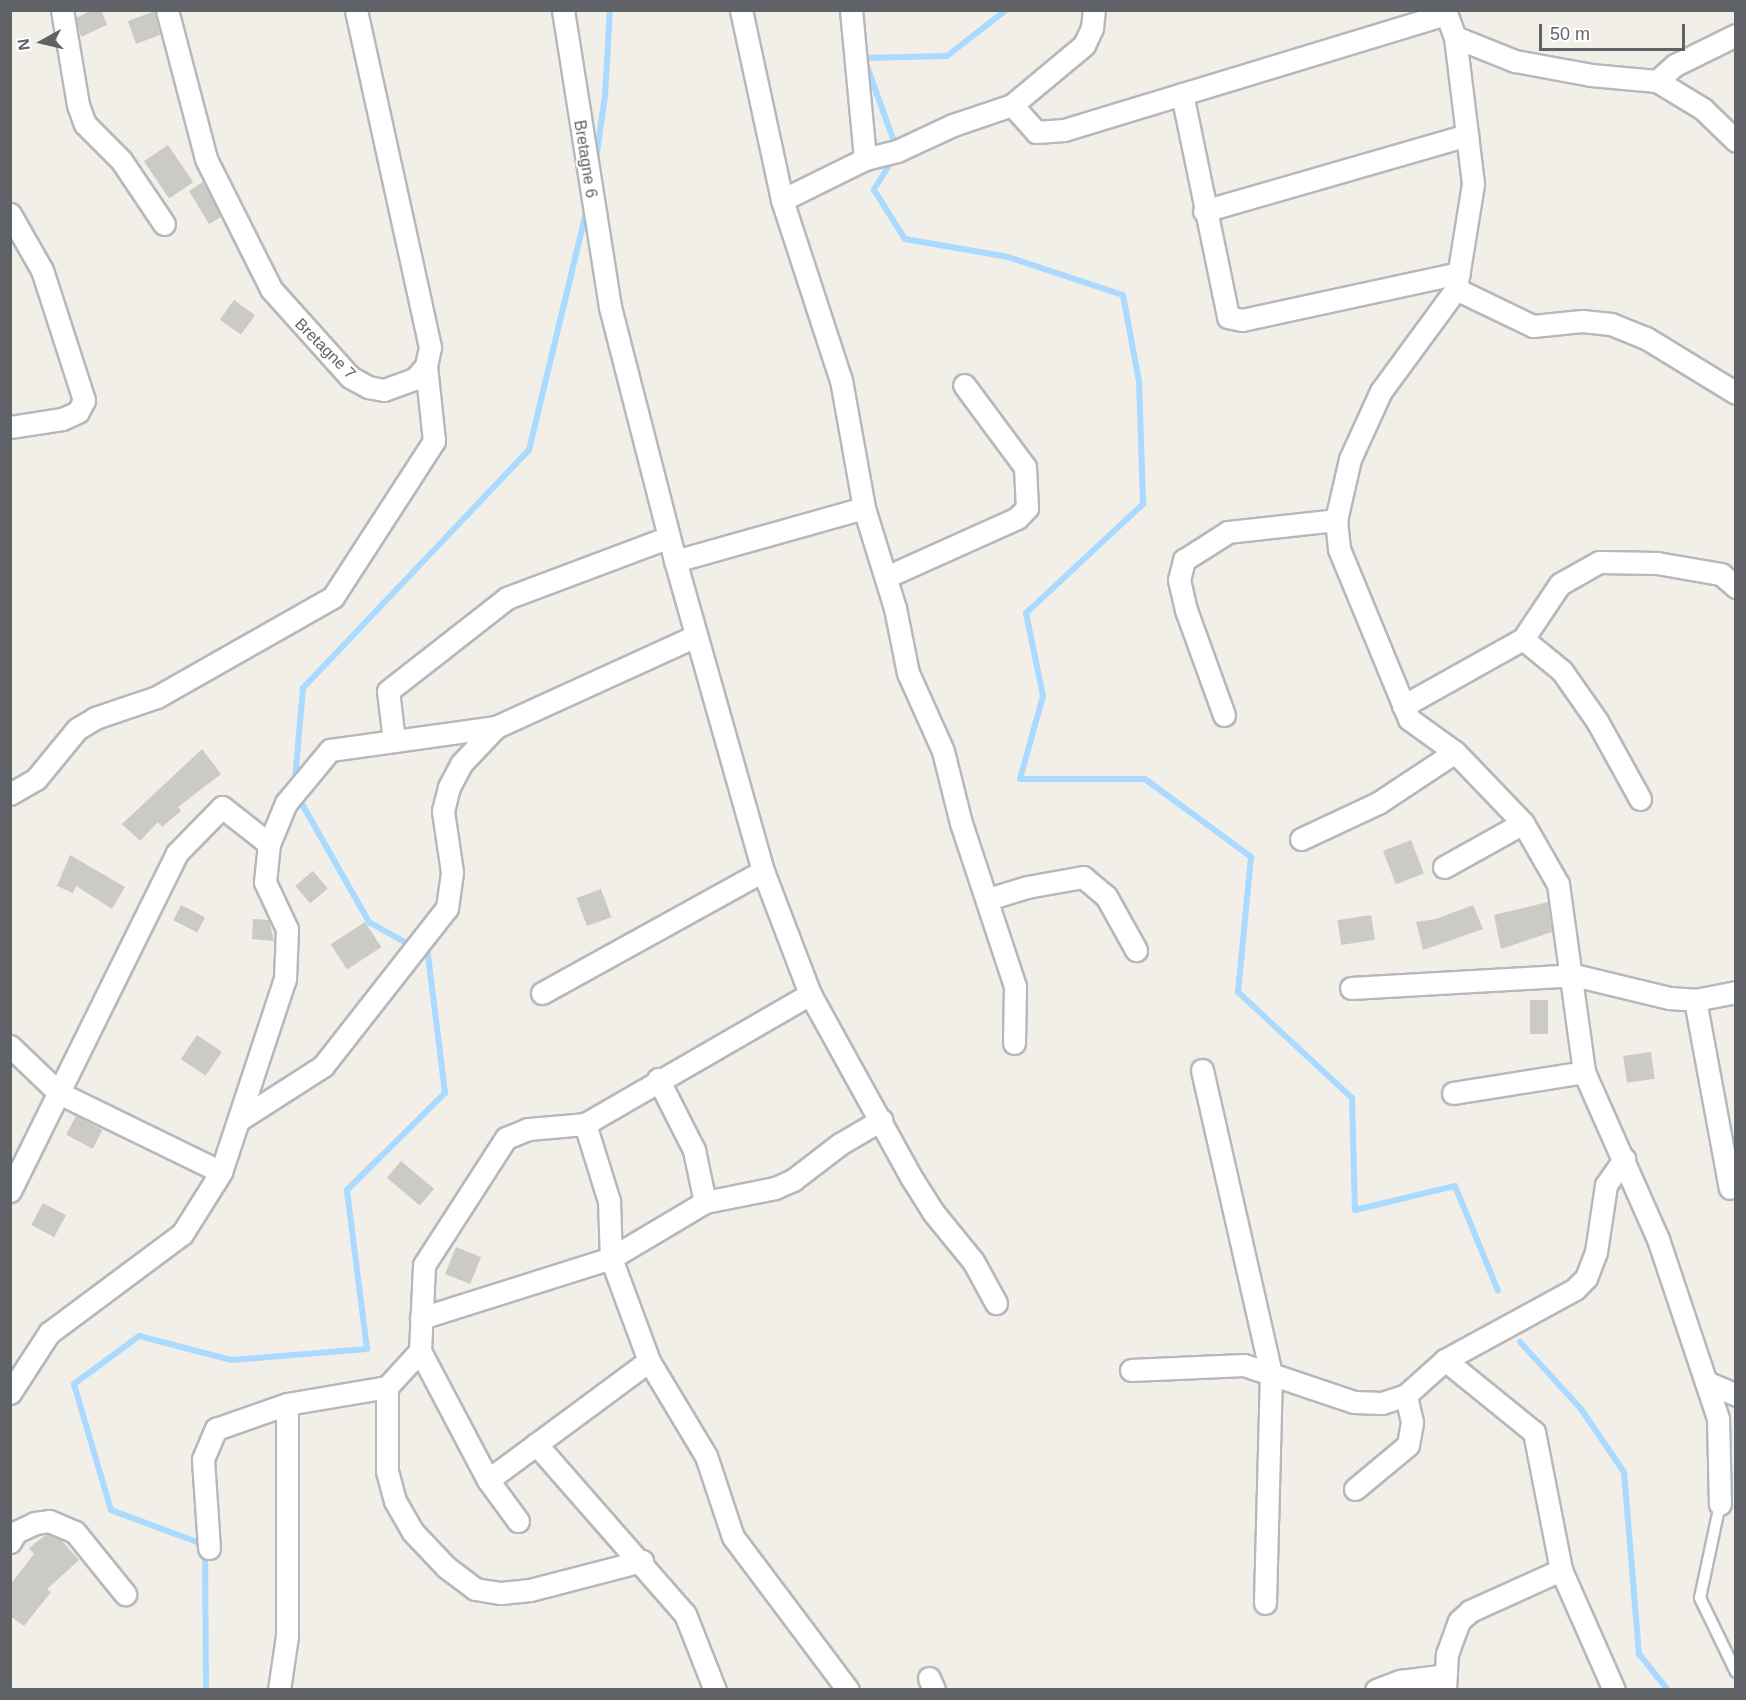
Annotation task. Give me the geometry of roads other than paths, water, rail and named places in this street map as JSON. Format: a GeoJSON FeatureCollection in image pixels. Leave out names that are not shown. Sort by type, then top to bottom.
{"type":"FeatureCollection","features":[{"type":"Feature","properties":{"kind":"street"},"geometry":{"type":"LineString","coordinates":[[62,10],[78,105],[85,124],[121,160],[164,224]]}},
{"type":"Feature","properties":{"kind":"street","name":"Bretagne 7"},"geometry":{"type":"LineString","coordinates":[[167,10],[206,159],[271,290],[350,377],[368,387],[400,387],[426,366]]}},
{"type":"Feature","properties":{"kind":"street"},"geometry":{"type":"LineString","coordinates":[[10,794],[36,779],[77,729],[95,718],[157,697],[333,597],[434,441],[426,366],[430,347],[356,10]]}},
{"type":"Feature","properties":{"kind":"street","name":"Bretagne 6"},"geometry":{"type":"LineString","coordinates":[[563,10],[610,307],[667,538],[763,871],[810,994],[882,1120],[911,1177],[933,1212],[973,1261],[996,1303]]}},
{"type":"Feature","properties":{"kind":"street"},"geometry":{"type":"LineString","coordinates":[[741,10],[782,200],[841,380],[864,508],[886,578],[908,673],[943,751],[961,823],[988,898],[1015,986],[1014,1043]]}},
{"type":"Feature","properties":{"kind":"street"},"geometry":{"type":"LineString","coordinates":[[851,10],[865,159]]}},
{"type":"Feature","properties":{"kind":"street"},"geometry":{"type":"LineString","coordinates":[[782,200],[865,159],[897,151],[952,125],[1012,105],[1084,45],[1092,28],[1094,10]]}},
{"type":"Feature","properties":{"kind":"street"},"geometry":{"type":"LineString","coordinates":[[1012,105],[1036,132],[1064,130],[1446,12],[1455,37],[1473,184],[1457,281],[1381,391],[1350,459],[1336,520],[1338,549],[1409,719],[1455,752],[1523,823],[1558,884],[1574,975],[1584,1072],[1658,1239],[1718,1418],[1720,1504]]}},
{"type":"Feature","properties":{"kind":"street"},"geometry":{"type":"LineString","coordinates":[[1657,81],[1675,64],[1736,35]]}},
{"type":"Feature","properties":{"kind":"street"},"geometry":{"type":"LineString","coordinates":[[1455,37],[1515,61],[1590,75],[1657,81],[1703,109],[1736,141]]}},
{"type":"Feature","properties":{"kind":"street"},"geometry":{"type":"LineString","coordinates":[[1182,94],[1224,311],[1234,320],[1457,281],[1533,326],[1582,321],[1611,324],[1647,338],[1736,393]]}},
{"type":"Feature","properties":{"kind":"street"},"geometry":{"type":"LineString","coordinates":[[1204,211],[1467,135]]}},
{"type":"Feature","properties":{"kind":"street"},"geometry":{"type":"LineString","coordinates":[[10,214],[42,270],[84,400],[78,412],[62,419],[10,427]]}},
{"type":"Feature","properties":{"kind":"street"},"geometry":{"type":"LineString","coordinates":[[886,578],[1017,518],[1027,508],[1025,467],[964,385]]}},
{"type":"Feature","properties":{"kind":"street"},"geometry":{"type":"LineString","coordinates":[[675,561],[864,508]]}},
{"type":"Feature","properties":{"kind":"street"},"geometry":{"type":"LineString","coordinates":[[1224,715],[1186,610],[1179,580],[1184,560],[1228,532],[1336,520]]}},
{"type":"Feature","properties":{"kind":"street"},"geometry":{"type":"LineString","coordinates":[[394,741],[388,691],[507,598],[667,538]]}},
{"type":"Feature","properties":{"kind":"street"},"geometry":{"type":"LineString","coordinates":[[1403,706],[1524,639],[1560,584],[1599,562],[1658,563],[1721,574],[1736,587]]}},
{"type":"Feature","properties":{"kind":"street"},"geometry":{"type":"LineString","coordinates":[[10,1393],[49,1332],[182,1234],[221,1172],[285,979],[286,929],[265,882],[269,844],[286,803],[330,750],[496,727],[696,636]]}},
{"type":"Feature","properties":{"kind":"street"},"geometry":{"type":"LineString","coordinates":[[1524,639],[1562,671],[1597,721],[1640,799]]}},
{"type":"Feature","properties":{"kind":"street"},"geometry":{"type":"LineString","coordinates":[[239,1120],[323,1066],[447,908],[452,872],[443,811],[449,787],[461,764],[496,727]]}},
{"type":"Feature","properties":{"kind":"street"},"geometry":{"type":"LineString","coordinates":[[1300,839],[1378,803],[1455,752]]}},
{"type":"Feature","properties":{"kind":"street"},"geometry":{"type":"LineString","coordinates":[[10,1191],[177,853],[222,807],[269,844]]}},
{"type":"Feature","properties":{"kind":"street"},"geometry":{"type":"LineString","coordinates":[[1444,867],[1523,823]]}},
{"type":"Feature","properties":{"kind":"street"},"geometry":{"type":"LineString","coordinates":[[542,993],[763,871]]}},
{"type":"Feature","properties":{"kind":"street"},"geometry":{"type":"LineString","coordinates":[[988,898],[1037,884],[1083,877],[1106,896],[1136,950]]}},
{"type":"Feature","properties":{"kind":"street"},"geometry":{"type":"LineString","coordinates":[[1352,988],[1574,975],[1669,998],[1695,1000],[1736,992]]}},
{"type":"Feature","properties":{"kind":"street"},"geometry":{"type":"LineString","coordinates":[[518,1521],[488,1480],[420,1351],[424,1265],[506,1138],[528,1129],[585,1124],[658,1079],[810,994]]}},
{"type":"Feature","properties":{"kind":"street"},"geometry":{"type":"LineString","coordinates":[[1695,1000],[1730,1188]]}},
{"type":"Feature","properties":{"kind":"street"},"geometry":{"type":"LineString","coordinates":[[10,1046],[59,1093],[221,1172]]}},
{"type":"Feature","properties":{"kind":"street"},"geometry":{"type":"LineString","coordinates":[[1202,1070],[1271,1372],[1265,1603]]}},
{"type":"Feature","properties":{"kind":"street"},"geometry":{"type":"LineString","coordinates":[[1453,1093],[1584,1072]]}},
{"type":"Feature","properties":{"kind":"street"},"geometry":{"type":"LineString","coordinates":[[658,1079],[694,1150],[705,1202]]}},
{"type":"Feature","properties":{"kind":"street"},"geometry":{"type":"LineString","coordinates":[[421,1318],[611,1258],[705,1202],[776,1188],[793,1180],[840,1144],[882,1120]]}},
{"type":"Feature","properties":{"kind":"street"},"geometry":{"type":"LineString","coordinates":[[585,1124],[609,1200],[611,1258],[649,1362],[706,1456],[733,1537],[848,1689]]}},
{"type":"Feature","properties":{"kind":"street"},"geometry":{"type":"LineString","coordinates":[[1131,1370],[1225,1363],[1271,1372],[1362,1404],[1382,1403],[1406,1395],[1445,1360],[1575,1289],[1586,1278],[1596,1252],[1606,1185],[1624,1159]]}},
{"type":"Feature","properties":{"kind":"street"},"geometry":{"type":"LineString","coordinates":[[209,1548],[203,1459],[216,1430],[287,1404],[387,1387],[420,1351]]}},
{"type":"Feature","properties":{"kind":"street"},"geometry":{"type":"LineString","coordinates":[[1445,1360],[1534,1432],[1561,1570],[1614,1689]]}},
{"type":"Feature","properties":{"kind":"street"},"geometry":{"type":"LineString","coordinates":[[488,1480],[649,1362]]}},
{"type":"Feature","properties":{"kind":"street"},"geometry":{"type":"LineString","coordinates":[[1706,1382],[1736,1395]]}},
{"type":"Feature","properties":{"kind":"street"},"geometry":{"type":"LineString","coordinates":[[387,1387],[387,1471],[395,1501],[411,1530],[446,1567],[475,1589],[501,1593],[530,1590],[642,1561]]}},
{"type":"Feature","properties":{"kind":"street"},"geometry":{"type":"LineString","coordinates":[[1355,1489],[1408,1445],[1412,1422],[1406,1395]]}},
{"type":"Feature","properties":{"kind":"street"},"geometry":{"type":"LineString","coordinates":[[279,1689],[287,1636],[287,1404]]}},
{"type":"Feature","properties":{"kind":"street"},"geometry":{"type":"LineString","coordinates":[[536,1444],[642,1561],[685,1614],[715,1689]]}},
{"type":"Feature","properties":{"kind":"street"},"geometry":{"type":"LineString","coordinates":[[12,1534],[49,1521],[75,1532],[125,1594]]}},
{"type":"Feature","properties":{"kind":"street"},"geometry":{"type":"LineString","coordinates":[[1376,1689],[1400,1681],[1445,1682],[1450,1639],[1460,1621],[1470,1611],[1561,1570]]}},
{"type":"Feature","properties":{"kind":"lane"},"geometry":{"type":"LineString","coordinates":[[1720,1504],[1700,1598],[1736,1672]]}},
{"type":"Feature","properties":{"kind":"waterway"},"geometry":{"type":"LineString","coordinates":[[596,159],[605,96],[610,10]]}},
{"type":"Feature","properties":{"kind":"waterway"},"geometry":{"type":"LineString","coordinates":[[896,147],[864,58],[947,56],[1006,10]]}},
{"type":"Feature","properties":{"kind":"waterway"},"geometry":{"type":"LineString","coordinates":[[893,159],[874,190],[905,239],[1008,257],[1123,295],[1139,381],[1143,504],[1026,613],[1043,696],[1020,779],[1145,779],[1251,857],[1238,992],[1352,1098],[1355,1210],[1455,1186],[1498,1291]]}},
{"type":"Feature","properties":{"kind":"waterway"},"geometry":{"type":"LineString","coordinates":[[295,781],[303,688],[529,450],[587,208]]}},
{"type":"Feature","properties":{"kind":"waterway"},"geometry":{"type":"LineString","coordinates":[[206,1690],[205,1545],[111,1510],[74,1384],[139,1336],[231,1360],[367,1349],[347,1190],[445,1093],[428,955],[369,922],[298,797]]}},
{"type":"Feature","properties":{"kind":"waterway"},"geometry":{"type":"LineString","coordinates":[[1520,1342],[1581,1409],[1624,1472],[1639,1654],[1668,1690]]}}]}
